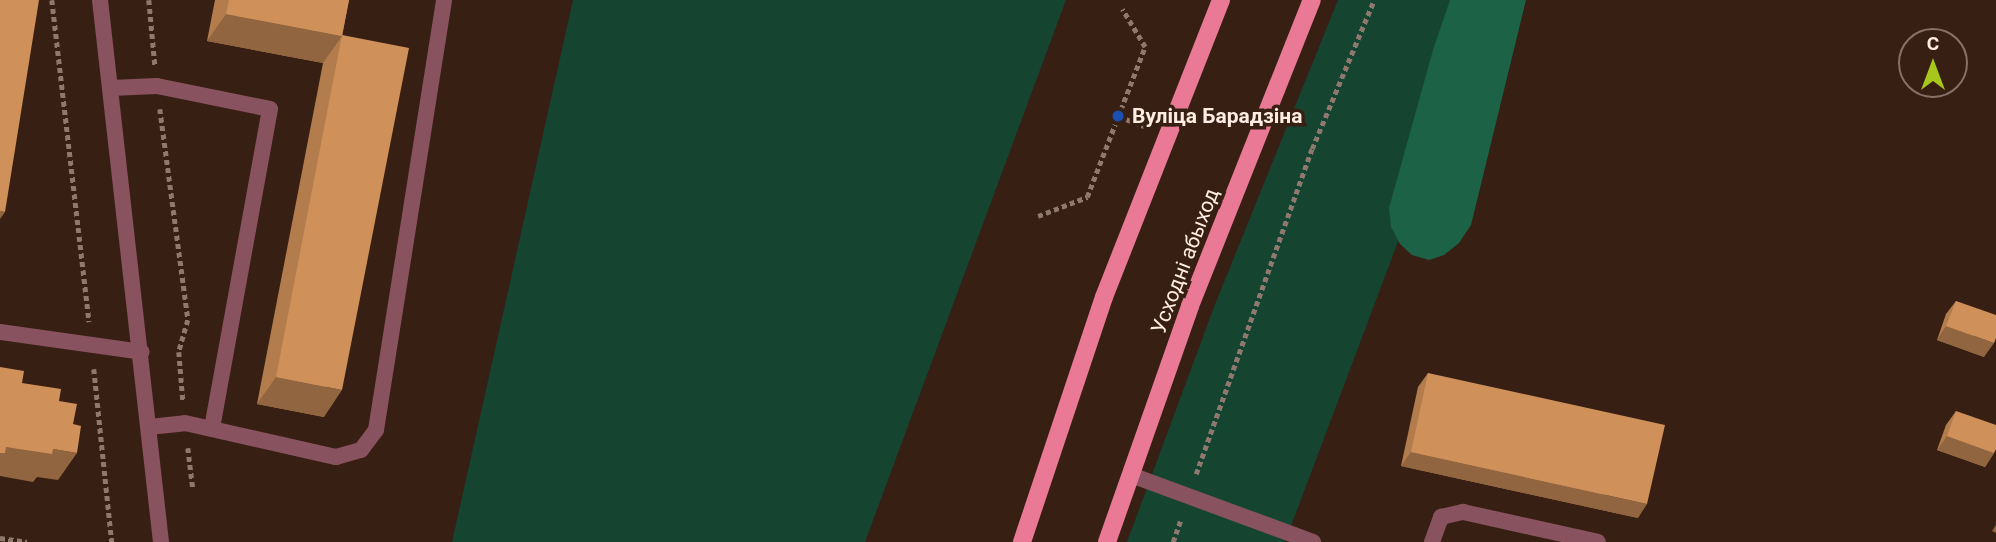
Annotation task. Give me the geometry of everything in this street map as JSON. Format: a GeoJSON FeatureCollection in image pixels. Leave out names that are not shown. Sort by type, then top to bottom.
{"type":"FeatureCollection","features":[{"type":"Feature","properties":{"kind":"main road"},"geometry":{"type":"LineString","coordinates":[[1022,542],[1104,296],[1222,0]]}},
{"type":"Feature","properties":{"kind":"main road","name":"Усходні абыход"},"geometry":{"type":"LineString","coordinates":[[1107,542],[1190,306],[1312,0]]}},
{"type":"Feature","properties":{"kind":"lane"},"geometry":{"type":"LineString","coordinates":[[100,0],[142,352],[161,542]]}},
{"type":"Feature","properties":{"kind":"lane"},"geometry":{"type":"LineString","coordinates":[[149,427],[185,423],[336,457],[361,450],[376,430],[444,0]]}},
{"type":"Feature","properties":{"kind":"lane"},"geometry":{"type":"LineString","coordinates":[[110,88],[157,86],[270,109],[212,429]]}},
{"type":"Feature","properties":{"kind":"lane"},"geometry":{"type":"LineString","coordinates":[[0,332],[142,352]]}},
{"type":"Feature","properties":{"kind":"lane"},"geometry":{"type":"LineString","coordinates":[[1131,475],[1313,542]]}},
{"type":"Feature","properties":{"kind":"lane"},"geometry":{"type":"LineString","coordinates":[[1432,542],[1441,517],[1463,512],[1598,542]]}},
{"type":"Feature","properties":{"kind":"path"},"geometry":{"type":"LineString","coordinates":[[52,0],[112,542]]}},
{"type":"Feature","properties":{"kind":"path"},"geometry":{"type":"LineString","coordinates":[[149,0],[157,86],[188,320],[179,352],[193,489]]}},
{"type":"Feature","properties":{"kind":"path"},"geometry":{"type":"LineString","coordinates":[[1173,542],[1308,162],[1374,0]]}},
{"type":"Feature","properties":{"kind":"path"},"geometry":{"type":"LineString","coordinates":[[1038,216],[1087,197],[1145,47],[1122,9]]}},
{"type":"Feature","properties":{"kind":"path"},"geometry":{"type":"LineString","coordinates":[[0,538],[27,542]]}},
{"type":"Feature","properties":{"kind":"green space"},"geometry":{"type":"Polygon","coordinates":[[[573,0],[1066,0],[865,542],[452,542],[573,0]]]}},
{"type":"Feature","properties":{"kind":"green space"},"geometry":{"type":"Polygon","coordinates":[[[1338,0],[1489,0],[1285,542],[1127,542],[1214,307],[1338,0]]]}},
{"type":"Feature","properties":{"kind":"green space"},"geometry":{"type":"Polygon","coordinates":[[[1450,0],[1526,0],[1471,225],[1459,243],[1444,255],[1429,260],[1412,255],[1400,244],[1391,227],[1389,208],[1433,50],[1450,0]]]}},
{"type":"Feature","properties":{"kind":"building"},"geometry":{"type":"Polygon","coordinates":[[[0,0],[39,0],[5,212],[0,211],[0,0]]]}},
{"type":"Feature","properties":{"kind":"building"},"geometry":{"type":"Polygon","coordinates":[[[229,0],[349,0],[342,36],[226,14],[229,0]]]}},
{"type":"Feature","properties":{"kind":"building"},"geometry":{"type":"Polygon","coordinates":[[[342,35],[409,48],[342,390],[276,377],[342,35]]]}},
{"type":"Feature","properties":{"kind":"building"},"geometry":{"type":"Polygon","coordinates":[[[1956,301],[1996,315],[1994,343],[1946,326],[1956,301]]]}},
{"type":"Feature","properties":{"kind":"building"},"geometry":{"type":"Polygon","coordinates":[[[0,367],[24,371],[22,383],[61,389],[59,401],[77,404],[73,424],[81,426],[77,453],[53,449],[52,454],[6,447],[5,453],[0,453],[0,367]]]}},
{"type":"Feature","properties":{"kind":"building"},"geometry":{"type":"Polygon","coordinates":[[[1428,373],[1665,425],[1647,504],[1411,452],[1428,373]]]}},
{"type":"Feature","properties":{"kind":"building"},"geometry":{"type":"Polygon","coordinates":[[[1956,411],[1996,425],[1994,453],[1947,436],[1956,411]]]}},
{"type":"Feature","properties":{"kind":"place","name":"Вуліца Барадзіна"},"geometry":{"type":"Point","coordinates":[1118,116]}}]}
